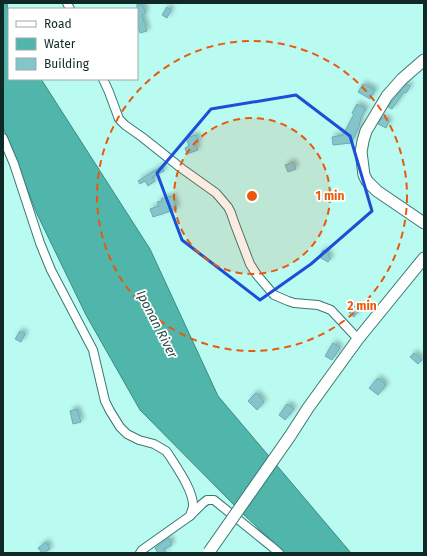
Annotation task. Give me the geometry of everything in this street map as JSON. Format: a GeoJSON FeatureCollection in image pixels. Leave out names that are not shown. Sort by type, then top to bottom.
{"type":"FeatureCollection","features":[{"type":"Feature","properties":{"kind":"street"},"geometry":{"type":"LineString","coordinates":[[424,60],[402,79],[387,96],[366,131],[361,152],[364,175],[367,181],[377,191],[424,223]]}},
{"type":"Feature","properties":{"kind":"street"},"geometry":{"type":"LineString","coordinates":[[104,80],[110,92],[119,119],[181,168],[216,193],[228,207],[250,264],[274,295],[294,303],[318,305],[331,310],[358,339]]}},
{"type":"Feature","properties":{"kind":"street"},"geometry":{"type":"LineString","coordinates":[[3,138],[14,164],[40,243],[51,270],[93,350],[105,401],[120,427],[127,434],[138,440],[154,444],[166,451],[169,455],[190,492],[193,508],[190,516]]}},
{"type":"Feature","properties":{"kind":"street"},"geometry":{"type":"LineString","coordinates":[[209,552],[308,408],[358,339],[424,258]]}},
{"type":"Feature","properties":{"kind":"street"},"geometry":{"type":"LineString","coordinates":[[140,553],[142,550],[190,516],[207,500],[214,500],[279,553]]}},
{"type":"Feature","properties":{"kind":"highlighted area"},"geometry":{"type":"Polygon","coordinates":[[[296,95],[350,136],[372,211],[311,264],[260,300],[182,240],[157,173],[211,109],[296,95]]]}},
{"type":"Feature","properties":{"kind":"water","name":"Iponan River"},"geometry":{"type":"Polygon","coordinates":[[[3,3],[7,3],[8,80],[42,80],[150,249],[218,396],[351,553],[285,553],[243,514],[140,410],[86,315],[37,214],[3,127],[3,3]]]}},
{"type":"Feature","properties":{"kind":"building"},"geometry":{"type":"Polygon","coordinates":[[[137,3],[139,3],[139,6],[142,4],[146,13],[142,15],[147,31],[140,33],[138,28],[137,3]]]}},
{"type":"Feature","properties":{"kind":"building"},"geometry":{"type":"Polygon","coordinates":[[[167,7],[171,10],[167,18],[162,15],[167,7]]]}},
{"type":"Feature","properties":{"kind":"building"},"geometry":{"type":"Polygon","coordinates":[[[363,84],[375,90],[370,99],[358,92],[363,84]]]}},
{"type":"Feature","properties":{"kind":"building"},"geometry":{"type":"Polygon","coordinates":[[[407,84],[410,86],[406,93],[404,92],[392,109],[388,107],[393,100],[407,84]]]}},
{"type":"Feature","properties":{"kind":"building"},"geometry":{"type":"Polygon","coordinates":[[[357,104],[366,109],[361,117],[359,127],[351,143],[333,145],[332,137],[343,135],[354,114],[352,113],[357,104]]]}},
{"type":"Feature","properties":{"kind":"building"},"geometry":{"type":"Polygon","coordinates":[[[382,117],[389,121],[386,128],[378,124],[382,117]]]}},
{"type":"Feature","properties":{"kind":"building"},"geometry":{"type":"Polygon","coordinates":[[[196,135],[199,142],[195,143],[198,150],[187,154],[185,148],[189,146],[186,138],[196,135]]]}},
{"type":"Feature","properties":{"kind":"building"},"geometry":{"type":"Polygon","coordinates":[[[293,162],[296,169],[288,172],[285,165],[293,162]]]}},
{"type":"Feature","properties":{"kind":"building"},"geometry":{"type":"Polygon","coordinates":[[[162,166],[164,171],[152,177],[155,181],[148,186],[145,181],[140,184],[138,181],[162,166]]]}},
{"type":"Feature","properties":{"kind":"building"},"geometry":{"type":"Polygon","coordinates":[[[173,196],[177,209],[153,217],[150,209],[159,206],[157,202],[162,201],[161,199],[173,196]]]}},
{"type":"Feature","properties":{"kind":"building"},"geometry":{"type":"Polygon","coordinates":[[[323,250],[329,254],[328,256],[331,258],[328,262],[319,257],[323,250]]]}},
{"type":"Feature","properties":{"kind":"building"},"geometry":{"type":"Polygon","coordinates":[[[355,306],[360,309],[354,317],[349,313],[355,306]]]}},
{"type":"Feature","properties":{"kind":"building"},"geometry":{"type":"Polygon","coordinates":[[[20,331],[25,334],[21,342],[15,339],[20,331]]]}},
{"type":"Feature","properties":{"kind":"building"},"geometry":{"type":"Polygon","coordinates":[[[333,343],[340,348],[332,360],[325,356],[333,343]]]}},
{"type":"Feature","properties":{"kind":"building"},"geometry":{"type":"Polygon","coordinates":[[[414,353],[422,360],[418,364],[410,357],[414,353]]]}},
{"type":"Feature","properties":{"kind":"building"},"geometry":{"type":"Polygon","coordinates":[[[378,378],[386,385],[378,395],[369,388],[378,378]]]}},
{"type":"Feature","properties":{"kind":"building"},"geometry":{"type":"Polygon","coordinates":[[[256,393],[264,402],[257,410],[248,401],[256,393]]]}},
{"type":"Feature","properties":{"kind":"building"},"geometry":{"type":"Polygon","coordinates":[[[287,404],[294,409],[285,420],[279,415],[287,404]]]}},
{"type":"Feature","properties":{"kind":"building"},"geometry":{"type":"Polygon","coordinates":[[[77,409],[81,422],[73,424],[70,411],[77,409]]]}},
{"type":"Feature","properties":{"kind":"building"},"geometry":{"type":"Polygon","coordinates":[[[169,538],[172,545],[164,549],[166,553],[158,553],[155,548],[169,538]]]}},
{"type":"Feature","properties":{"kind":"building"},"geometry":{"type":"Polygon","coordinates":[[[46,542],[50,549],[42,553],[38,548],[46,542]]]}}]}
